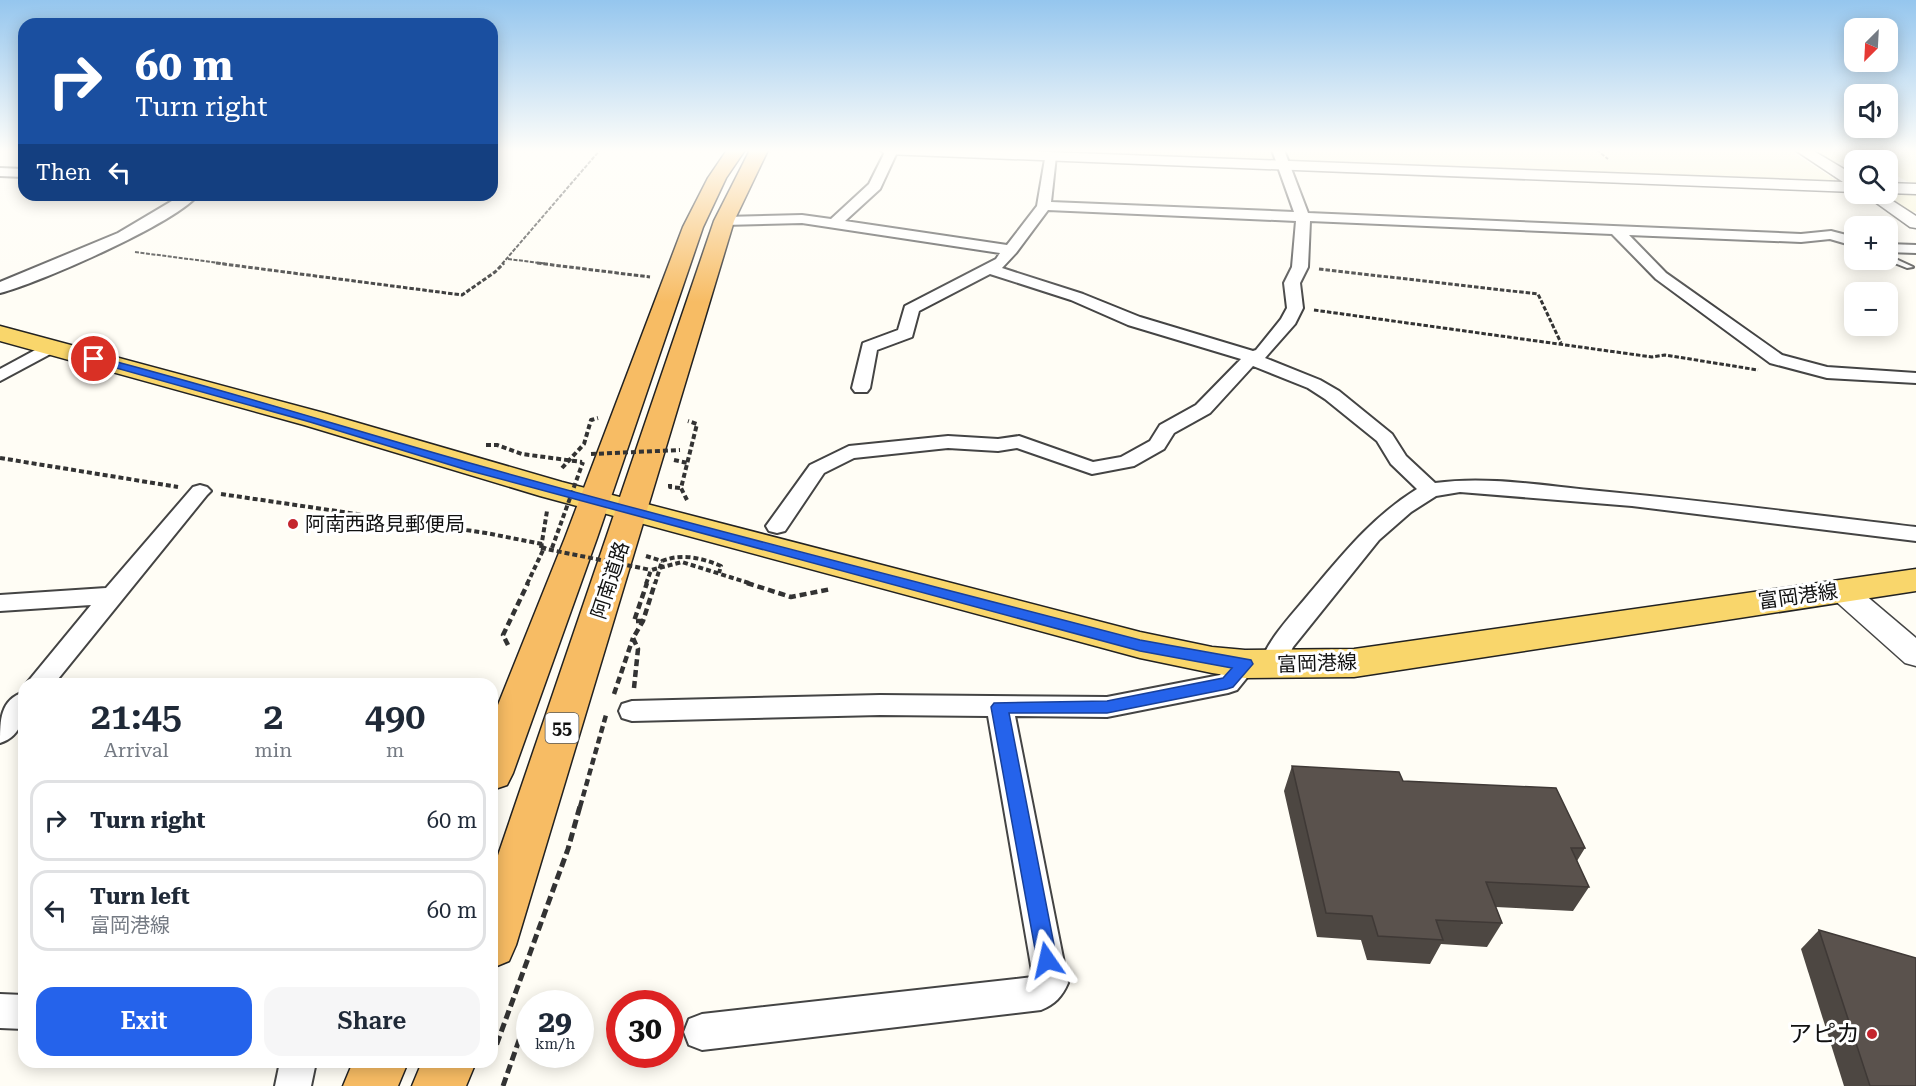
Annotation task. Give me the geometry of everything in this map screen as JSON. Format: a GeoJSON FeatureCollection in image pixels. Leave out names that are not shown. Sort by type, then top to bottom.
{"type":"FeatureCollection","features":[{"type":"Feature","properties":{"kind":"highway","name":"阿南道路"},"geometry":{"type":"LineString","coordinates":[[498,741],[503,714],[595,501],[693,227],[706,201]]}},
{"type":"Feature","properties":{"kind":"highway","name":"阿南道路"},"geometry":{"type":"LineString","coordinates":[[498,926],[724,221],[734,201]]}},
{"type":"Feature","properties":{"kind":"highway"},"geometry":{"type":"LineString","coordinates":[[370,1086],[378,1068]]}},
{"type":"Feature","properties":{"kind":"highway"},"geometry":{"type":"LineString","coordinates":[[439,1086],[446,1068]]}},
{"type":"Feature","properties":{"kind":"main road","name":"富岡港線"},"geometry":{"type":"LineString","coordinates":[[0,333],[314,419],[471,467],[632,511],[1140,645],[1212,660],[1259,664],[1354,663],[1916,580]]}},
{"type":"Feature","properties":{"kind":"street"},"geometry":{"type":"LineString","coordinates":[[0,288],[98,247],[182,201]]}},
{"type":"Feature","properties":{"kind":"street"},"geometry":{"type":"LineString","coordinates":[[835,223],[859,201]]}},
{"type":"Feature","properties":{"kind":"street"},"geometry":{"type":"LineString","coordinates":[[861,388],[869,347],[906,333],[911,309],[1001,262],[1044,206],[1045,201]]}},
{"type":"Feature","properties":{"kind":"street"},"geometry":{"type":"LineString","coordinates":[[990,268],[1077,297],[1134,321],[1233,352],[1254,356],[1262,354],[1289,320],[1295,308],[1292,283],[1300,267],[1303,217],[1297,201]]}},
{"type":"Feature","properties":{"kind":"street"},"geometry":{"type":"LineString","coordinates":[[1887,204],[1916,223]]}},
{"type":"Feature","properties":{"kind":"street"},"geometry":{"type":"LineString","coordinates":[[1044,206],[1801,238],[1831,236],[1844,239]]}},
{"type":"Feature","properties":{"kind":"street"},"geometry":{"type":"LineString","coordinates":[[724,221],[802,219],[1011,249]]}},
{"type":"Feature","properties":{"kind":"street"},"geometry":{"type":"LineString","coordinates":[[1616,230],[1661,276],[1776,359],[1797,368],[1822,373],[1916,378]]}},
{"type":"Feature","properties":{"kind":"street"},"geometry":{"type":"LineString","coordinates":[[1898,248],[1916,249]]}},
{"type":"Feature","properties":{"kind":"street"},"geometry":{"type":"LineString","coordinates":[[0,376],[50,347]]}},
{"type":"Feature","properties":{"kind":"street"},"geometry":{"type":"LineString","coordinates":[[1254,356],[1261,363],[1314,384],[1332,394],[1385,438],[1398,460],[1430,490]]}},
{"type":"Feature","properties":{"kind":"street"},"geometry":{"type":"LineString","coordinates":[[777,526],[817,469],[849,452],[948,442],[998,445],[1019,442],[1092,468],[1127,462],[1157,445],[1167,429],[1203,409],[1254,356]]}},
{"type":"Feature","properties":{"kind":"street"},"geometry":{"type":"LineString","coordinates":[[618,706],[1107,707],[1227,683],[1277,652],[1371,536],[1403,507],[1430,490],[1460,486],[1643,501],[1916,534]]}},
{"type":"Feature","properties":{"kind":"street"},"geometry":{"type":"LineString","coordinates":[[44,678],[200,491]]}},
{"type":"Feature","properties":{"kind":"street"},"geometry":{"type":"LineString","coordinates":[[1841,590],[1916,655]]}},
{"type":"Feature","properties":{"kind":"street"},"geometry":{"type":"LineString","coordinates":[[0,603],[112,596]]}},
{"type":"Feature","properties":{"kind":"street"},"geometry":{"type":"LineString","coordinates":[[702,1032],[1041,993],[1051,983],[999,707]]}},
{"type":"Feature","properties":{"kind":"street"},"geometry":{"type":"LineString","coordinates":[[0,732],[18,710]]}},
{"type":"Feature","properties":{"kind":"street"},"geometry":{"type":"LineString","coordinates":[[0,732],[18,730]]}},
{"type":"Feature","properties":{"kind":"street"},"geometry":{"type":"LineString","coordinates":[[0,1011],[18,1012]]}},
{"type":"Feature","properties":{"kind":"street"},"geometry":{"type":"LineString","coordinates":[[293,1086],[297,1068]]}},
{"type":"Feature","properties":{"kind":"lane"},"geometry":{"type":"LineString","coordinates":[[1898,262],[1909,267]]}},
{"type":"Feature","properties":{"kind":"path"},"geometry":{"type":"LineString","coordinates":[[98,247],[462,295],[495,272],[557,201]]}},
{"type":"Feature","properties":{"kind":"path"},"geometry":{"type":"LineString","coordinates":[[508,258],[674,279]]}},
{"type":"Feature","properties":{"kind":"path"},"geometry":{"type":"LineString","coordinates":[[1300,267],[1538,294],[1561,344]]}},
{"type":"Feature","properties":{"kind":"path"},"geometry":{"type":"LineString","coordinates":[[1295,308],[1652,357],[1665,355],[1749,370],[1792,371],[1797,368]]}},
{"type":"Feature","properties":{"kind":"path"},"geometry":{"type":"LineString","coordinates":[[560,471],[584,444],[591,420],[601,417]]}},
{"type":"Feature","properties":{"kind":"path"},"geometry":{"type":"LineString","coordinates":[[688,421],[697,424],[688,463]]}},
{"type":"Feature","properties":{"kind":"path"},"geometry":{"type":"LineString","coordinates":[[591,454],[680,450]]}},
{"type":"Feature","properties":{"kind":"path"},"geometry":{"type":"LineString","coordinates":[[522,454],[583,462],[552,548]]}},
{"type":"Feature","properties":{"kind":"path"},"geometry":{"type":"LineString","coordinates":[[0,458],[200,491],[475,531],[651,570],[682,562],[705,569]]}},
{"type":"Feature","properties":{"kind":"path"},"geometry":{"type":"LineString","coordinates":[[670,482],[670,487],[681,489]]}},
{"type":"Feature","properties":{"kind":"path"},"geometry":{"type":"LineString","coordinates":[[510,649],[503,635],[558,513],[548,511]]}},
{"type":"Feature","properties":{"kind":"path"},"geometry":{"type":"LineString","coordinates":[[544,546],[545,519]]}},
{"type":"Feature","properties":{"kind":"path"},"geometry":{"type":"LineString","coordinates":[[618,706],[633,638],[643,621],[662,561],[674,555],[713,563],[721,567],[719,573]]}},
{"type":"Feature","properties":{"kind":"path"},"geometry":{"type":"LineString","coordinates":[[643,621],[634,621],[651,570]]}},
{"type":"Feature","properties":{"kind":"path"},"geometry":{"type":"LineString","coordinates":[[498,1042],[638,649],[633,638]]}},
{"type":"Feature","properties":{"kind":"path"},"geometry":{"type":"LineString","coordinates":[[503,1086],[516,1049]]}},
{"type":"Feature","properties":{"kind":"shaded area"},"geometry":{"type":"Polygon","coordinates":[[[1898,201],[1916,201],[1916,212],[1909,212],[1898,204],[1898,201]]]}},
{"type":"Feature","properties":{"kind":"building"},"geometry":{"type":"Polygon","coordinates":[[[1292,766],[1399,772],[1403,781],[1556,788],[1585,848],[1571,848],[1589,887],[1486,882],[1502,923],[1436,920],[1443,940],[1378,936],[1372,916],[1326,913],[1292,766]]]}},
{"type":"Feature","properties":{"kind":"building","name":"アピカ"},"geometry":{"type":"Polygon","coordinates":[[[1819,930],[1916,958],[1916,1086],[1870,1086],[1819,930]]]}},
{"type":"Feature","properties":{"kind":"place","name":"阿南西路見郵便局"},"geometry":{"type":"Point","coordinates":[293,524]}},
{"type":"Feature","properties":{"kind":"place","name":"アピカ"},"geometry":{"type":"Point","coordinates":[1872,1034]}},
{"type":"Feature","properties":{"kind":"route"},"geometry":{"type":"LineString","coordinates":[[94,359],[314,419],[471,467],[704,530],[1140,645],[1212,660],[1245,664],[1236,677],[1227,683],[1107,707],[999,707],[1047,960]]}}]}
